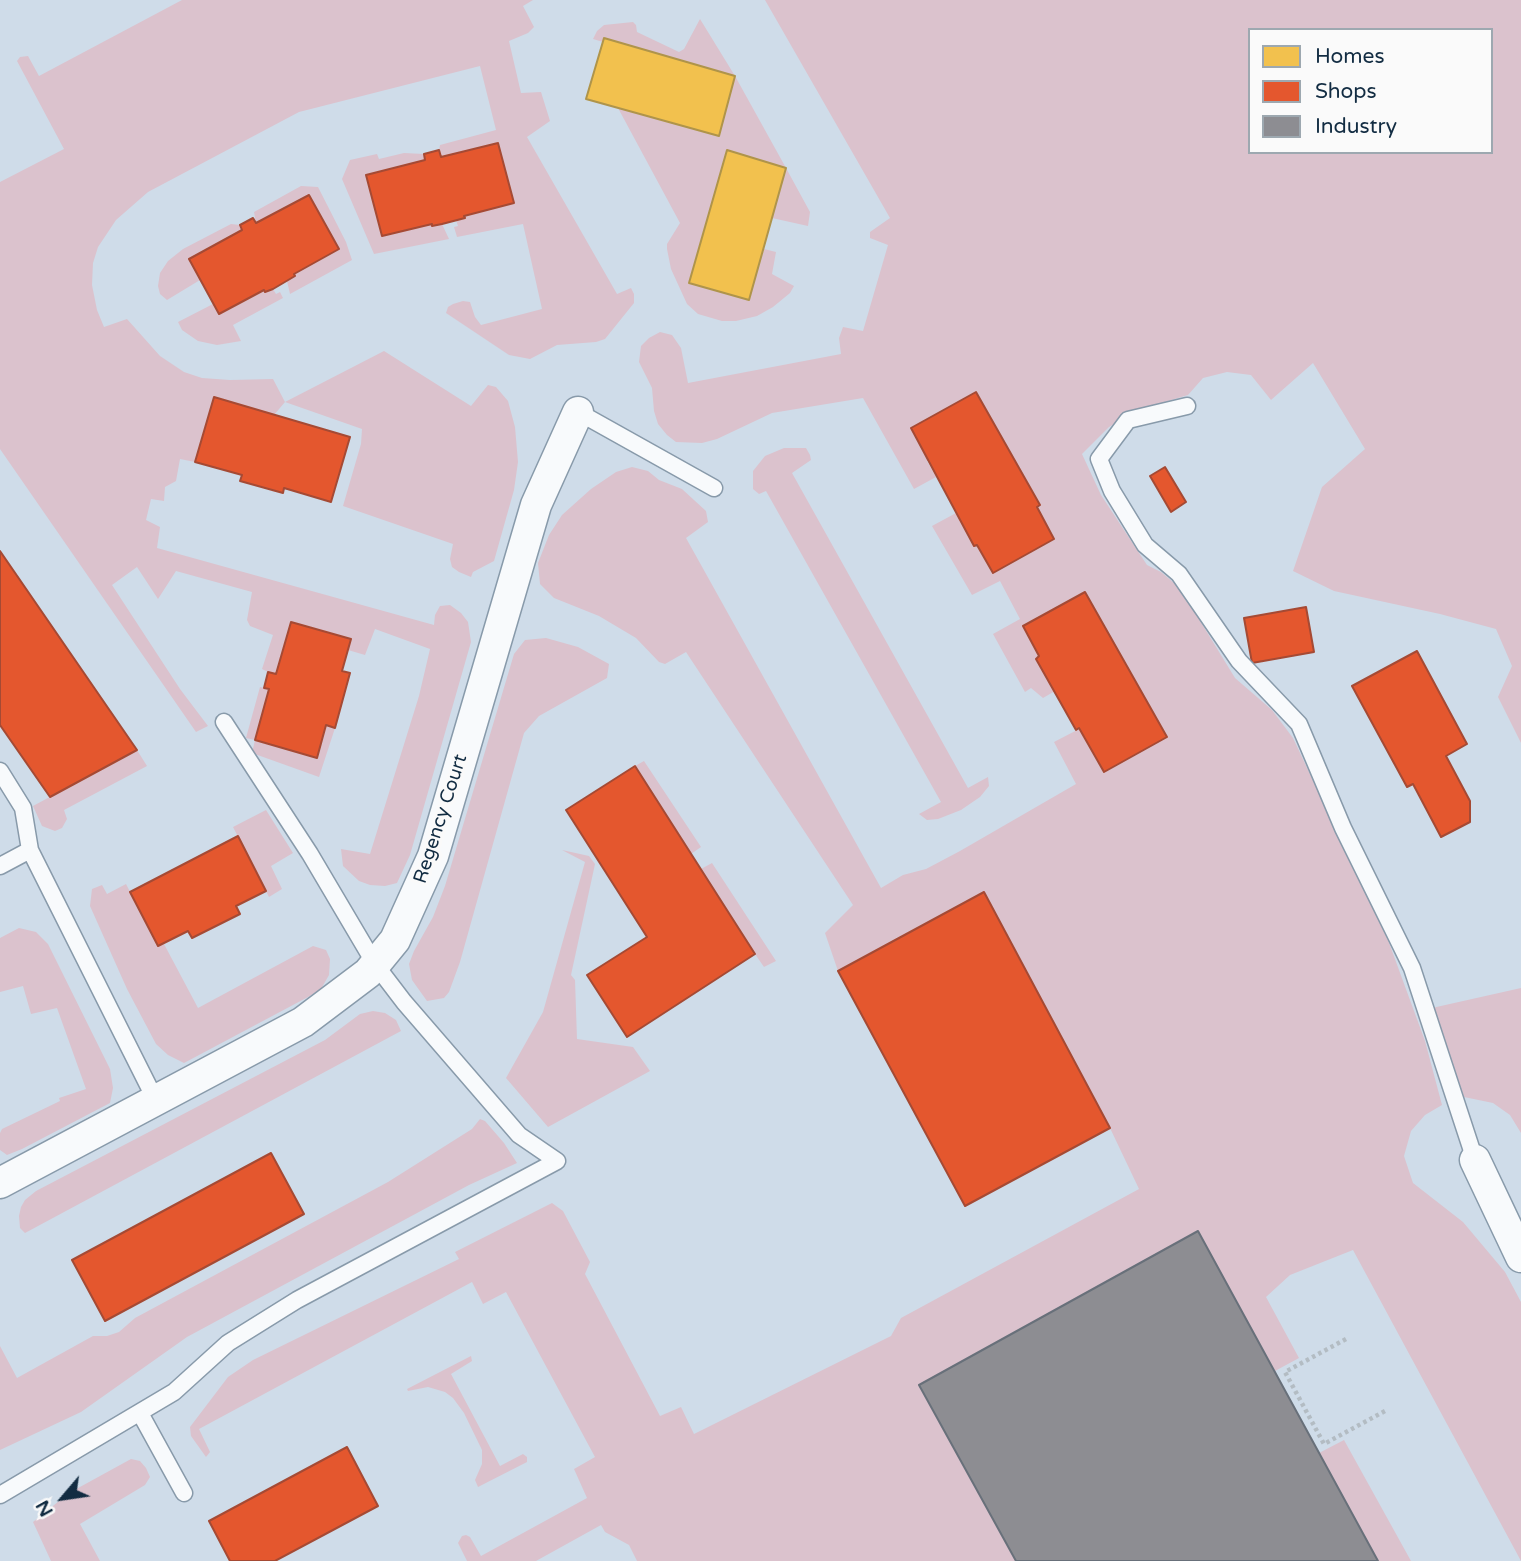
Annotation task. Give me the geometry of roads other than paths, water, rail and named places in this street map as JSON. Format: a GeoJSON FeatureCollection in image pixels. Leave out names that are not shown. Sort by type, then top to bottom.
{"type":"FeatureCollection","features":[{"type":"Feature","properties":{"kind":"street","name":"Regency Court"},"geometry":{"type":"LineString","coordinates":[[0,1182],[303,1023],[368,972],[395,940],[433,856],[536,505],[578,412]]}},
{"type":"Feature","properties":{"kind":"street"},"geometry":{"type":"LineString","coordinates":[[1475,1160],[1519,1250]]}},
{"type":"Feature","properties":{"kind":"lane"},"geometry":{"type":"LineString","coordinates":[[1187,406],[1128,420],[1099,459],[1112,491],[1145,545],[1179,574],[1239,661],[1300,724],[1343,828],[1412,968],[1475,1160]]}},
{"type":"Feature","properties":{"kind":"lane"},"geometry":{"type":"LineString","coordinates":[[578,412],[713,488]]}},
{"type":"Feature","properties":{"kind":"lane"},"geometry":{"type":"LineString","coordinates":[[0,1495],[174,1392],[228,1343],[297,1300],[556,1161],[519,1135],[404,1002],[375,964],[310,854],[224,722]]}},
{"type":"Feature","properties":{"kind":"lane"},"geometry":{"type":"LineString","coordinates":[[0,771],[23,808],[30,849],[155,1099]]}},
{"type":"Feature","properties":{"kind":"lane"},"geometry":{"type":"LineString","coordinates":[[0,866],[30,849]]}},
{"type":"Feature","properties":{"kind":"lane"},"geometry":{"type":"LineString","coordinates":[[139,1413],[184,1493]]}}]}
